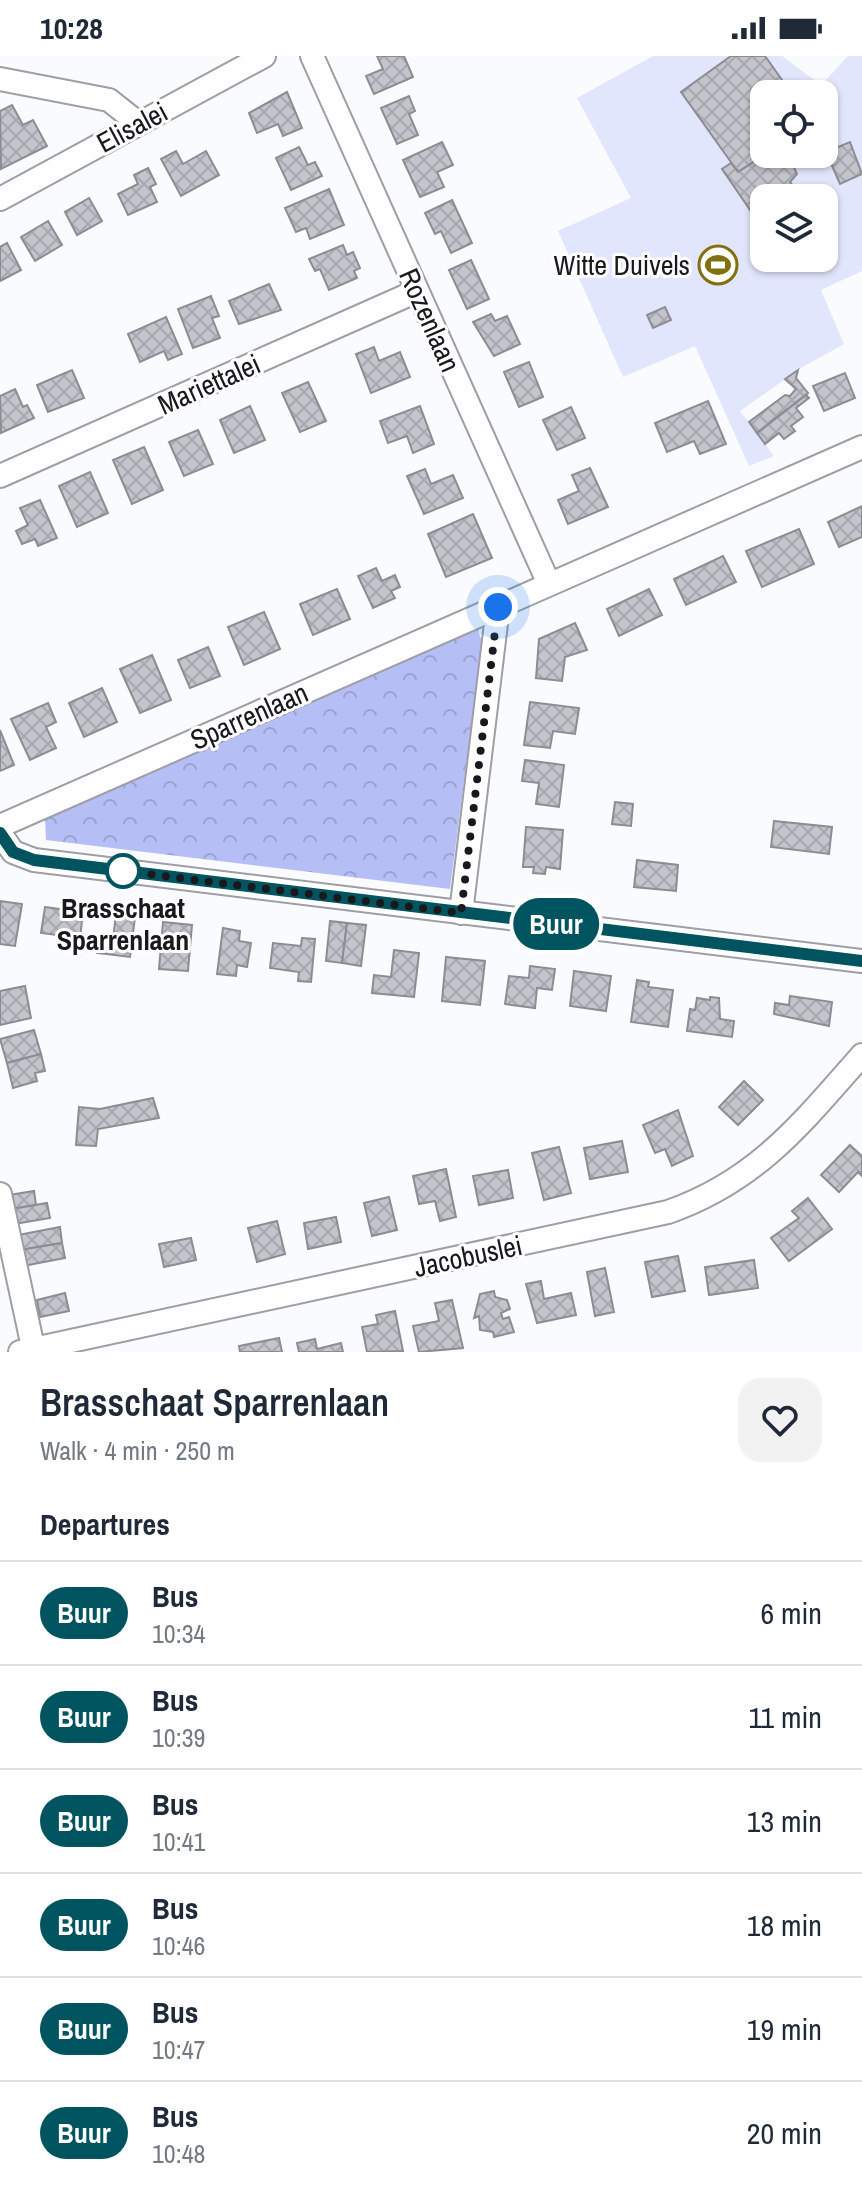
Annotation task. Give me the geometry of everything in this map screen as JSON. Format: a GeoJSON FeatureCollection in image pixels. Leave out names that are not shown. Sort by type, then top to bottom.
{"type":"FeatureCollection","features":[{"type":"Feature","properties":{"kind":"street","name":"Elisalei"},"geometry":{"type":"LineString","coordinates":[[0,199],[264,56]]}},
{"type":"Feature","properties":{"kind":"street","name":"Rozenlaan"},"geometry":{"type":"LineString","coordinates":[[312,56],[549,584]]}},
{"type":"Feature","properties":{"kind":"street"},"geometry":{"type":"LineString","coordinates":[[0,79],[109,100],[138,123]]}},
{"type":"Feature","properties":{"kind":"street","name":"Mariettalei"},"geometry":{"type":"LineString","coordinates":[[0,476],[417,291]]}},
{"type":"Feature","properties":{"kind":"street","name":"Sparrenlaan"},"geometry":{"type":"LineString","coordinates":[[0,826],[862,447]]}},
{"type":"Feature","properties":{"kind":"street"},"geometry":{"type":"LineString","coordinates":[[461,913],[498,607]]}},
{"type":"Feature","properties":{"kind":"street"},"geometry":{"type":"LineString","coordinates":[[0,833],[13,852],[34,860],[862,961]]}},
{"type":"Feature","properties":{"kind":"street","name":"Jacobuslei"},"geometry":{"type":"LineString","coordinates":[[29,1351],[668,1212],[712,1195],[771,1155],[862,1055]]}},
{"type":"Feature","properties":{"kind":"street"},"geometry":{"type":"LineString","coordinates":[[0,1194],[29,1351]]}},
{"type":"Feature","properties":{"kind":"green space"},"geometry":{"type":"Polygon","coordinates":[[[478,630],[482,642],[450,889],[46,840],[45,817],[466,631],[478,630]]]}},
{"type":"Feature","properties":{"kind":"shaded area","name":"Witte Duivels"},"geometry":{"type":"Polygon","coordinates":[[[653,56],[782,56],[814,80],[750,80],[750,168],[838,168],[838,80],[826,80],[848,56],[862,56],[862,271],[821,290],[844,344],[801,368],[740,411],[774,456],[749,466],[695,346],[623,377],[558,231],[631,198],[577,98],[653,56]]]}},
{"type":"Feature","properties":{"kind":"building"},"geometry":{"type":"Polygon","coordinates":[[[377,56],[404,56],[413,77],[374,94],[366,76],[383,69],[377,56]]]}},
{"type":"Feature","properties":{"kind":"building"},"geometry":{"type":"Polygon","coordinates":[[[731,56],[765,56],[782,80],[750,80],[750,164],[738,172],[681,92],[731,56]]]}},
{"type":"Feature","properties":{"kind":"building"},"geometry":{"type":"Polygon","coordinates":[[[287,92],[302,128],[283,136],[278,124],[257,133],[249,113],[287,92]]]}},
{"type":"Feature","properties":{"kind":"building"},"geometry":{"type":"Polygon","coordinates":[[[409,96],[415,111],[409,114],[418,135],[397,144],[381,108],[409,96]]]}},
{"type":"Feature","properties":{"kind":"building"},"geometry":{"type":"Polygon","coordinates":[[[12,105],[23,125],[33,120],[47,146],[1,169],[0,111],[12,105]]]}},
{"type":"Feature","properties":{"kind":"building"},"geometry":{"type":"Polygon","coordinates":[[[442,142],[453,165],[437,172],[444,187],[420,197],[403,160],[442,142]]]}},
{"type":"Feature","properties":{"kind":"building"},"geometry":{"type":"Polygon","coordinates":[[[850,142],[862,174],[840,184],[833,168],[838,168],[838,147],[850,142]]]}},
{"type":"Feature","properties":{"kind":"building"},"geometry":{"type":"Polygon","coordinates":[[[299,147],[308,165],[315,162],[322,176],[291,190],[276,158],[299,147]]]}},
{"type":"Feature","properties":{"kind":"building"},"geometry":{"type":"Polygon","coordinates":[[[176,151],[183,164],[206,151],[219,175],[181,196],[161,159],[176,151]]]}},
{"type":"Feature","properties":{"kind":"building"},"geometry":{"type":"Polygon","coordinates":[[[731,163],[738,172],[750,164],[750,168],[794,168],[797,174],[792,184],[750,184],[750,210],[722,169],[731,163]]]}},
{"type":"Feature","properties":{"kind":"building"},"geometry":{"type":"Polygon","coordinates":[[[148,168],[156,184],[150,187],[157,202],[128,215],[118,194],[138,184],[134,175],[148,168]]]}},
{"type":"Feature","properties":{"kind":"building"},"geometry":{"type":"Polygon","coordinates":[[[329,189],[344,225],[310,239],[306,228],[296,232],[285,208],[329,189]]]}},
{"type":"Feature","properties":{"kind":"building"},"geometry":{"type":"Polygon","coordinates":[[[89,198],[102,221],[77,235],[65,212],[89,198]]]}},
{"type":"Feature","properties":{"kind":"building"},"geometry":{"type":"Polygon","coordinates":[[[452,200],[472,243],[451,253],[441,231],[435,234],[425,213],[452,200]]]}},
{"type":"Feature","properties":{"kind":"building"},"geometry":{"type":"Polygon","coordinates":[[[48,221],[62,245],[35,261],[21,237],[48,221]]]}},
{"type":"Feature","properties":{"kind":"building"},"geometry":{"type":"Polygon","coordinates":[[[7,243],[21,270],[0,281],[0,247],[7,243]]]}},
{"type":"Feature","properties":{"kind":"building"},"geometry":{"type":"Polygon","coordinates":[[[343,245],[347,255],[353,252],[360,268],[354,271],[357,278],[329,290],[320,269],[315,271],[309,259],[343,245]]]}},
{"type":"Feature","properties":{"kind":"building"},"geometry":{"type":"Polygon","coordinates":[[[471,260],[489,299],[467,309],[449,270],[471,260]]]}},
{"type":"Feature","properties":{"kind":"building"},"geometry":{"type":"Polygon","coordinates":[[[269,284],[281,310],[239,324],[229,301],[269,284]]]}},
{"type":"Feature","properties":{"kind":"building"},"geometry":{"type":"Polygon","coordinates":[[[211,296],[219,316],[212,318],[220,338],[193,348],[178,309],[211,296]]]}},
{"type":"Feature","properties":{"kind":"building"},"geometry":{"type":"Polygon","coordinates":[[[665,307],[671,320],[653,328],[647,315],[665,307]]]}},
{"type":"Feature","properties":{"kind":"building"},"geometry":{"type":"Polygon","coordinates":[[[491,314],[495,321],[507,316],[520,344],[494,356],[473,322],[491,314]]]}},
{"type":"Feature","properties":{"kind":"building"},"geometry":{"type":"Polygon","coordinates":[[[166,317],[182,354],[168,360],[164,351],[140,362],[128,334],[166,317]]]}},
{"type":"Feature","properties":{"kind":"building"},"geometry":{"type":"Polygon","coordinates":[[[374,347],[379,361],[400,352],[410,377],[371,393],[356,354],[374,347]]]}},
{"type":"Feature","properties":{"kind":"building"},"geometry":{"type":"Polygon","coordinates":[[[529,362],[543,397],[519,407],[504,372],[529,362]]]}},
{"type":"Feature","properties":{"kind":"building"},"geometry":{"type":"Polygon","coordinates":[[[72,370],[84,398],[48,412],[37,385],[72,370]]]}},
{"type":"Feature","properties":{"kind":"building"},"geometry":{"type":"Polygon","coordinates":[[[798,370],[796,378],[808,393],[757,433],[749,422],[785,395],[790,396],[796,389],[785,379],[798,370]]]}},
{"type":"Feature","properties":{"kind":"building"},"geometry":{"type":"Polygon","coordinates":[[[845,373],[855,398],[824,411],[813,386],[845,373]]]}},
{"type":"Feature","properties":{"kind":"building"},"geometry":{"type":"Polygon","coordinates":[[[308,382],[326,421],[300,432],[282,393],[308,382]]]}},
{"type":"Feature","properties":{"kind":"building"},"geometry":{"type":"Polygon","coordinates":[[[15,389],[23,407],[27,405],[34,418],[1,433],[0,396],[15,389]]]}},
{"type":"Feature","properties":{"kind":"building"},"geometry":{"type":"Polygon","coordinates":[[[806,395],[809,398],[796,408],[803,417],[791,426],[795,431],[784,439],[779,433],[765,444],[757,433],[806,395]]]}},
{"type":"Feature","properties":{"kind":"building"},"geometry":{"type":"Polygon","coordinates":[[[708,401],[726,444],[700,454],[694,441],[667,452],[655,423],[708,401]]]}},
{"type":"Feature","properties":{"kind":"building"},"geometry":{"type":"Polygon","coordinates":[[[250,406],[265,440],[234,453],[220,420],[250,406]]]}},
{"type":"Feature","properties":{"kind":"building"},"geometry":{"type":"Polygon","coordinates":[[[420,406],[434,444],[413,453],[407,436],[388,443],[380,421],[420,406]]]}},
{"type":"Feature","properties":{"kind":"building"},"geometry":{"type":"Polygon","coordinates":[[[571,407],[585,438],[557,450],[543,420],[571,407]]]}},
{"type":"Feature","properties":{"kind":"building"},"geometry":{"type":"Polygon","coordinates":[[[198,430],[213,464],[184,476],[169,442],[198,430]]]}},
{"type":"Feature","properties":{"kind":"building"},"geometry":{"type":"Polygon","coordinates":[[[144,447],[163,490],[132,504],[113,460],[144,447]]]}},
{"type":"Feature","properties":{"kind":"building"},"geometry":{"type":"Polygon","coordinates":[[[590,468],[608,507],[568,524],[558,500],[579,491],[572,475],[590,468]]]}},
{"type":"Feature","properties":{"kind":"building"},"geometry":{"type":"Polygon","coordinates":[[[425,469],[431,484],[453,475],[463,498],[424,514],[407,476],[425,469]]]}},
{"type":"Feature","properties":{"kind":"building"},"geometry":{"type":"Polygon","coordinates":[[[90,472],[108,513],[77,527],[59,486],[90,472]]]}},
{"type":"Feature","properties":{"kind":"building"},"geometry":{"type":"Polygon","coordinates":[[[40,500],[57,538],[38,546],[35,539],[22,544],[16,531],[28,525],[20,508],[40,500]]]}},
{"type":"Feature","properties":{"kind":"building"},"geometry":{"type":"Polygon","coordinates":[[[862,506],[862,537],[839,547],[828,522],[862,506]]]}},
{"type":"Feature","properties":{"kind":"building"},"geometry":{"type":"Polygon","coordinates":[[[473,514],[492,558],[446,577],[428,534],[473,514]]]}},
{"type":"Feature","properties":{"kind":"building"},"geometry":{"type":"Polygon","coordinates":[[[799,529],[814,564],[762,587],[746,551],[799,529]]]}},
{"type":"Feature","properties":{"kind":"building"},"geometry":{"type":"Polygon","coordinates":[[[723,556],[736,582],[686,605],[674,579],[723,556]]]}},
{"type":"Feature","properties":{"kind":"building"},"geometry":{"type":"Polygon","coordinates":[[[376,568],[382,581],[395,575],[400,587],[391,591],[395,598],[373,608],[358,576],[376,568]]]}},
{"type":"Feature","properties":{"kind":"building"},"geometry":{"type":"Polygon","coordinates":[[[337,589],[350,619],[313,635],[300,604],[337,589]]]}},
{"type":"Feature","properties":{"kind":"building"},"geometry":{"type":"Polygon","coordinates":[[[649,589],[662,615],[619,636],[607,609],[649,589]]]}},
{"type":"Feature","properties":{"kind":"building"},"geometry":{"type":"Polygon","coordinates":[[[264,612],[280,649],[244,665],[228,627],[264,612]]]}},
{"type":"Feature","properties":{"kind":"building"},"geometry":{"type":"Polygon","coordinates":[[[575,623],[587,650],[565,657],[562,681],[536,678],[539,639],[575,623]]]}},
{"type":"Feature","properties":{"kind":"building"},"geometry":{"type":"Polygon","coordinates":[[[208,647],[220,676],[190,688],[178,660],[208,647]]]}},
{"type":"Feature","properties":{"kind":"building"},"geometry":{"type":"Polygon","coordinates":[[[152,655],[171,700],[140,713],[120,669],[152,655]]]}},
{"type":"Feature","properties":{"kind":"building"},"geometry":{"type":"Polygon","coordinates":[[[102,688],[117,722],[84,737],[69,703],[102,688]]]}},
{"type":"Feature","properties":{"kind":"building"},"geometry":{"type":"Polygon","coordinates":[[[530,702],[579,708],[575,734],[553,731],[550,748],[524,745],[530,702]]]}},
{"type":"Feature","properties":{"kind":"building"},"geometry":{"type":"Polygon","coordinates":[[[48,703],[56,722],[46,727],[56,748],[30,760],[11,719],[48,703]]]}},
{"type":"Feature","properties":{"kind":"building"},"geometry":{"type":"Polygon","coordinates":[[[0,730],[14,765],[0,771],[0,730]]]}},
{"type":"Feature","properties":{"kind":"building"},"geometry":{"type":"Polygon","coordinates":[[[525,760],[564,765],[559,807],[536,804],[539,783],[522,781],[525,760]]]}},
{"type":"Feature","properties":{"kind":"building"},"geometry":{"type":"Polygon","coordinates":[[[615,802],[633,804],[631,826],[612,824],[615,802]]]}},
{"type":"Feature","properties":{"kind":"building"},"geometry":{"type":"Polygon","coordinates":[[[774,821],[832,827],[829,854],[771,847],[774,821]]]}},
{"type":"Feature","properties":{"kind":"building"},"geometry":{"type":"Polygon","coordinates":[[[526,827],[563,830],[560,869],[546,867],[545,874],[533,873],[534,867],[523,867],[526,827]]]}},
{"type":"Feature","properties":{"kind":"building"},"geometry":{"type":"Polygon","coordinates":[[[637,860],[678,865],[676,891],[634,887],[637,860]]]}},
{"type":"Feature","properties":{"kind":"building"},"geometry":{"type":"Polygon","coordinates":[[[0,901],[22,904],[15,946],[0,944],[0,901]]]}},
{"type":"Feature","properties":{"kind":"building"},"geometry":{"type":"Polygon","coordinates":[[[45,907],[83,912],[80,938],[41,933],[45,907]]]}},
{"type":"Feature","properties":{"kind":"building"},"geometry":{"type":"Polygon","coordinates":[[[116,914],[135,917],[130,957],[97,953],[99,937],[113,939],[116,914]]]}},
{"type":"Feature","properties":{"kind":"building"},"geometry":{"type":"Polygon","coordinates":[[[330,921],[347,923],[342,963],[326,961],[330,921]]]}},
{"type":"Feature","properties":{"kind":"building"},"geometry":{"type":"Polygon","coordinates":[[[163,922],[192,925],[188,971],[159,969],[163,922]]]}},
{"type":"Feature","properties":{"kind":"building"},"geometry":{"type":"Polygon","coordinates":[[[347,923],[366,925],[361,966],[342,963],[347,923]]]}},
{"type":"Feature","properties":{"kind":"building"},"geometry":{"type":"Polygon","coordinates":[[[223,928],[240,931],[239,941],[251,943],[247,967],[237,965],[236,976],[217,974],[223,928]]]}},
{"type":"Feature","properties":{"kind":"building"},"geometry":{"type":"Polygon","coordinates":[[[302,938],[315,939],[311,982],[298,981],[299,972],[270,968],[273,943],[301,946],[302,938]]]}},
{"type":"Feature","properties":{"kind":"building"},"geometry":{"type":"Polygon","coordinates":[[[394,950],[419,953],[414,997],[372,993],[374,975],[391,977],[394,950]]]}},
{"type":"Feature","properties":{"kind":"building"},"geometry":{"type":"Polygon","coordinates":[[[446,957],[485,961],[480,1005],[442,1001],[446,957]]]}},
{"type":"Feature","properties":{"kind":"building"},"geometry":{"type":"Polygon","coordinates":[[[530,966],[555,969],[552,990],[537,988],[535,1008],[505,1004],[509,976],[529,978],[530,966]]]}},
{"type":"Feature","properties":{"kind":"building"},"geometry":{"type":"Polygon","coordinates":[[[574,971],[611,976],[606,1011],[570,1006],[574,971]]]}},
{"type":"Feature","properties":{"kind":"building"},"geometry":{"type":"Polygon","coordinates":[[[637,980],[649,982],[648,987],[673,990],[668,1027],[631,1022],[637,980]]]}},
{"type":"Feature","properties":{"kind":"building"},"geometry":{"type":"Polygon","coordinates":[[[25,986],[31,1018],[0,1025],[0,991],[25,986]]]}},
{"type":"Feature","properties":{"kind":"building"},"geometry":{"type":"Polygon","coordinates":[[[790,996],[832,1002],[829,1026],[774,1014],[775,1003],[789,1005],[790,996]]]}},
{"type":"Feature","properties":{"kind":"building"},"geometry":{"type":"Polygon","coordinates":[[[710,997],[719,998],[720,1019],[734,1021],[732,1037],[687,1031],[690,1009],[695,1010],[697,998],[710,1000],[710,997]]]}},
{"type":"Feature","properties":{"kind":"building"},"geometry":{"type":"Polygon","coordinates":[[[34,1030],[41,1054],[7,1063],[0,1039],[34,1030]]]}},
{"type":"Feature","properties":{"kind":"building"},"geometry":{"type":"Polygon","coordinates":[[[41,1054],[45,1071],[35,1073],[37,1081],[13,1088],[7,1063],[41,1054]]]}},
{"type":"Feature","properties":{"kind":"building"},"geometry":{"type":"Polygon","coordinates":[[[744,1081],[763,1100],[738,1125],[719,1107],[744,1081]]]}},
{"type":"Feature","properties":{"kind":"building"},"geometry":{"type":"Polygon","coordinates":[[[153,1098],[159,1118],[98,1129],[96,1146],[76,1145],[79,1107],[100,1109],[153,1098]]]}},
{"type":"Feature","properties":{"kind":"building"},"geometry":{"type":"Polygon","coordinates":[[[678,1110],[693,1156],[672,1166],[665,1149],[655,1153],[643,1125],[678,1110]]]}},
{"type":"Feature","properties":{"kind":"building"},"geometry":{"type":"Polygon","coordinates":[[[622,1141],[628,1172],[590,1179],[584,1148],[622,1141]]]}},
{"type":"Feature","properties":{"kind":"building"},"geometry":{"type":"Polygon","coordinates":[[[850,1145],[862,1156],[862,1176],[858,1172],[839,1192],[821,1175],[850,1145]]]}},
{"type":"Feature","properties":{"kind":"building"},"geometry":{"type":"Polygon","coordinates":[[[559,1147],[571,1193],[544,1200],[532,1153],[559,1147]]]}},
{"type":"Feature","properties":{"kind":"building"},"geometry":{"type":"Polygon","coordinates":[[[446,1169],[456,1217],[440,1221],[435,1201],[419,1204],[413,1176],[446,1169]]]}},
{"type":"Feature","properties":{"kind":"building"},"geometry":{"type":"Polygon","coordinates":[[[508,1170],[513,1198],[479,1205],[473,1176],[508,1170]]]}},
{"type":"Feature","properties":{"kind":"building"},"geometry":{"type":"Polygon","coordinates":[[[34,1191],[36,1205],[12,1209],[9,1195],[34,1191]]]}},
{"type":"Feature","properties":{"kind":"building"},"geometry":{"type":"Polygon","coordinates":[[[389,1197],[397,1230],[372,1236],[364,1203],[389,1197]]]}},
{"type":"Feature","properties":{"kind":"building"},"geometry":{"type":"Polygon","coordinates":[[[808,1198],[832,1229],[789,1261],[771,1238],[799,1218],[792,1211],[808,1198]]]}},
{"type":"Feature","properties":{"kind":"building"},"geometry":{"type":"Polygon","coordinates":[[[47,1203],[50,1218],[14,1224],[12,1209],[47,1203]]]}},
{"type":"Feature","properties":{"kind":"building"},"geometry":{"type":"Polygon","coordinates":[[[336,1217],[341,1242],[308,1249],[304,1223],[336,1217]]]}},
{"type":"Feature","properties":{"kind":"building"},"geometry":{"type":"Polygon","coordinates":[[[277,1221],[285,1254],[257,1262],[248,1228],[277,1221]]]}},
{"type":"Feature","properties":{"kind":"building"},"geometry":{"type":"Polygon","coordinates":[[[60,1227],[62,1243],[20,1250],[18,1235],[60,1227]]]}},
{"type":"Feature","properties":{"kind":"building"},"geometry":{"type":"Polygon","coordinates":[[[191,1238],[196,1260],[164,1267],[159,1244],[191,1238]]]}},
{"type":"Feature","properties":{"kind":"building"},"geometry":{"type":"Polygon","coordinates":[[[62,1243],[65,1258],[23,1266],[20,1250],[62,1243]]]}},
{"type":"Feature","properties":{"kind":"building"},"geometry":{"type":"Polygon","coordinates":[[[678,1256],[685,1291],[652,1297],[645,1262],[678,1256]]]}},
{"type":"Feature","properties":{"kind":"building"},"geometry":{"type":"Polygon","coordinates":[[[754,1260],[758,1288],[709,1295],[705,1267],[754,1260]]]}},
{"type":"Feature","properties":{"kind":"building"},"geometry":{"type":"Polygon","coordinates":[[[605,1268],[614,1312],[595,1316],[587,1272],[605,1268]]]}},
{"type":"Feature","properties":{"kind":"building"},"geometry":{"type":"Polygon","coordinates":[[[541,1281],[544,1299],[571,1293],[576,1315],[537,1323],[526,1284],[541,1281]]]}},
{"type":"Feature","properties":{"kind":"building"},"geometry":{"type":"Polygon","coordinates":[[[494,1291],[495,1297],[507,1300],[510,1309],[501,1313],[503,1319],[509,1317],[514,1332],[494,1337],[493,1332],[480,1330],[479,1316],[474,1318],[480,1294],[494,1291]]]}},
{"type":"Feature","properties":{"kind":"building"},"geometry":{"type":"Polygon","coordinates":[[[65,1293],[69,1311],[40,1317],[37,1300],[65,1293]]]}},
{"type":"Feature","properties":{"kind":"building"},"geometry":{"type":"Polygon","coordinates":[[[452,1300],[463,1348],[419,1352],[413,1326],[439,1321],[435,1303],[452,1300]]]}},
{"type":"Feature","properties":{"kind":"building"},"geometry":{"type":"Polygon","coordinates":[[[395,1311],[403,1351],[367,1352],[362,1327],[378,1324],[376,1315],[395,1311]]]}},
{"type":"Feature","properties":{"kind":"building"},"geometry":{"type":"Polygon","coordinates":[[[279,1338],[282,1352],[240,1352],[239,1346],[279,1338]]]}},
{"type":"Feature","properties":{"kind":"building"},"geometry":{"type":"Polygon","coordinates":[[[315,1339],[317,1349],[341,1343],[343,1352],[299,1352],[297,1343],[315,1339]]]}},
{"type":"Feature","properties":{"kind":"bus line","name":"Buur"},"geometry":{"type":"LineString","coordinates":[[0,833],[13,852],[34,860],[862,961]]}},
{"type":"Feature","properties":{"kind":"place","name":"Witte Duivels"},"geometry":{"type":"Point","coordinates":[718,265]}},
{"type":"Feature","properties":{"kind":"place","name":"Brasschaat Sparrenlaan"},"geometry":{"type":"Point","coordinates":[123,871]}},
{"type":"Feature","properties":{"kind":"route"},"geometry":{"type":"LineString","coordinates":[[123,871],[461,913],[498,607]]}}]}
